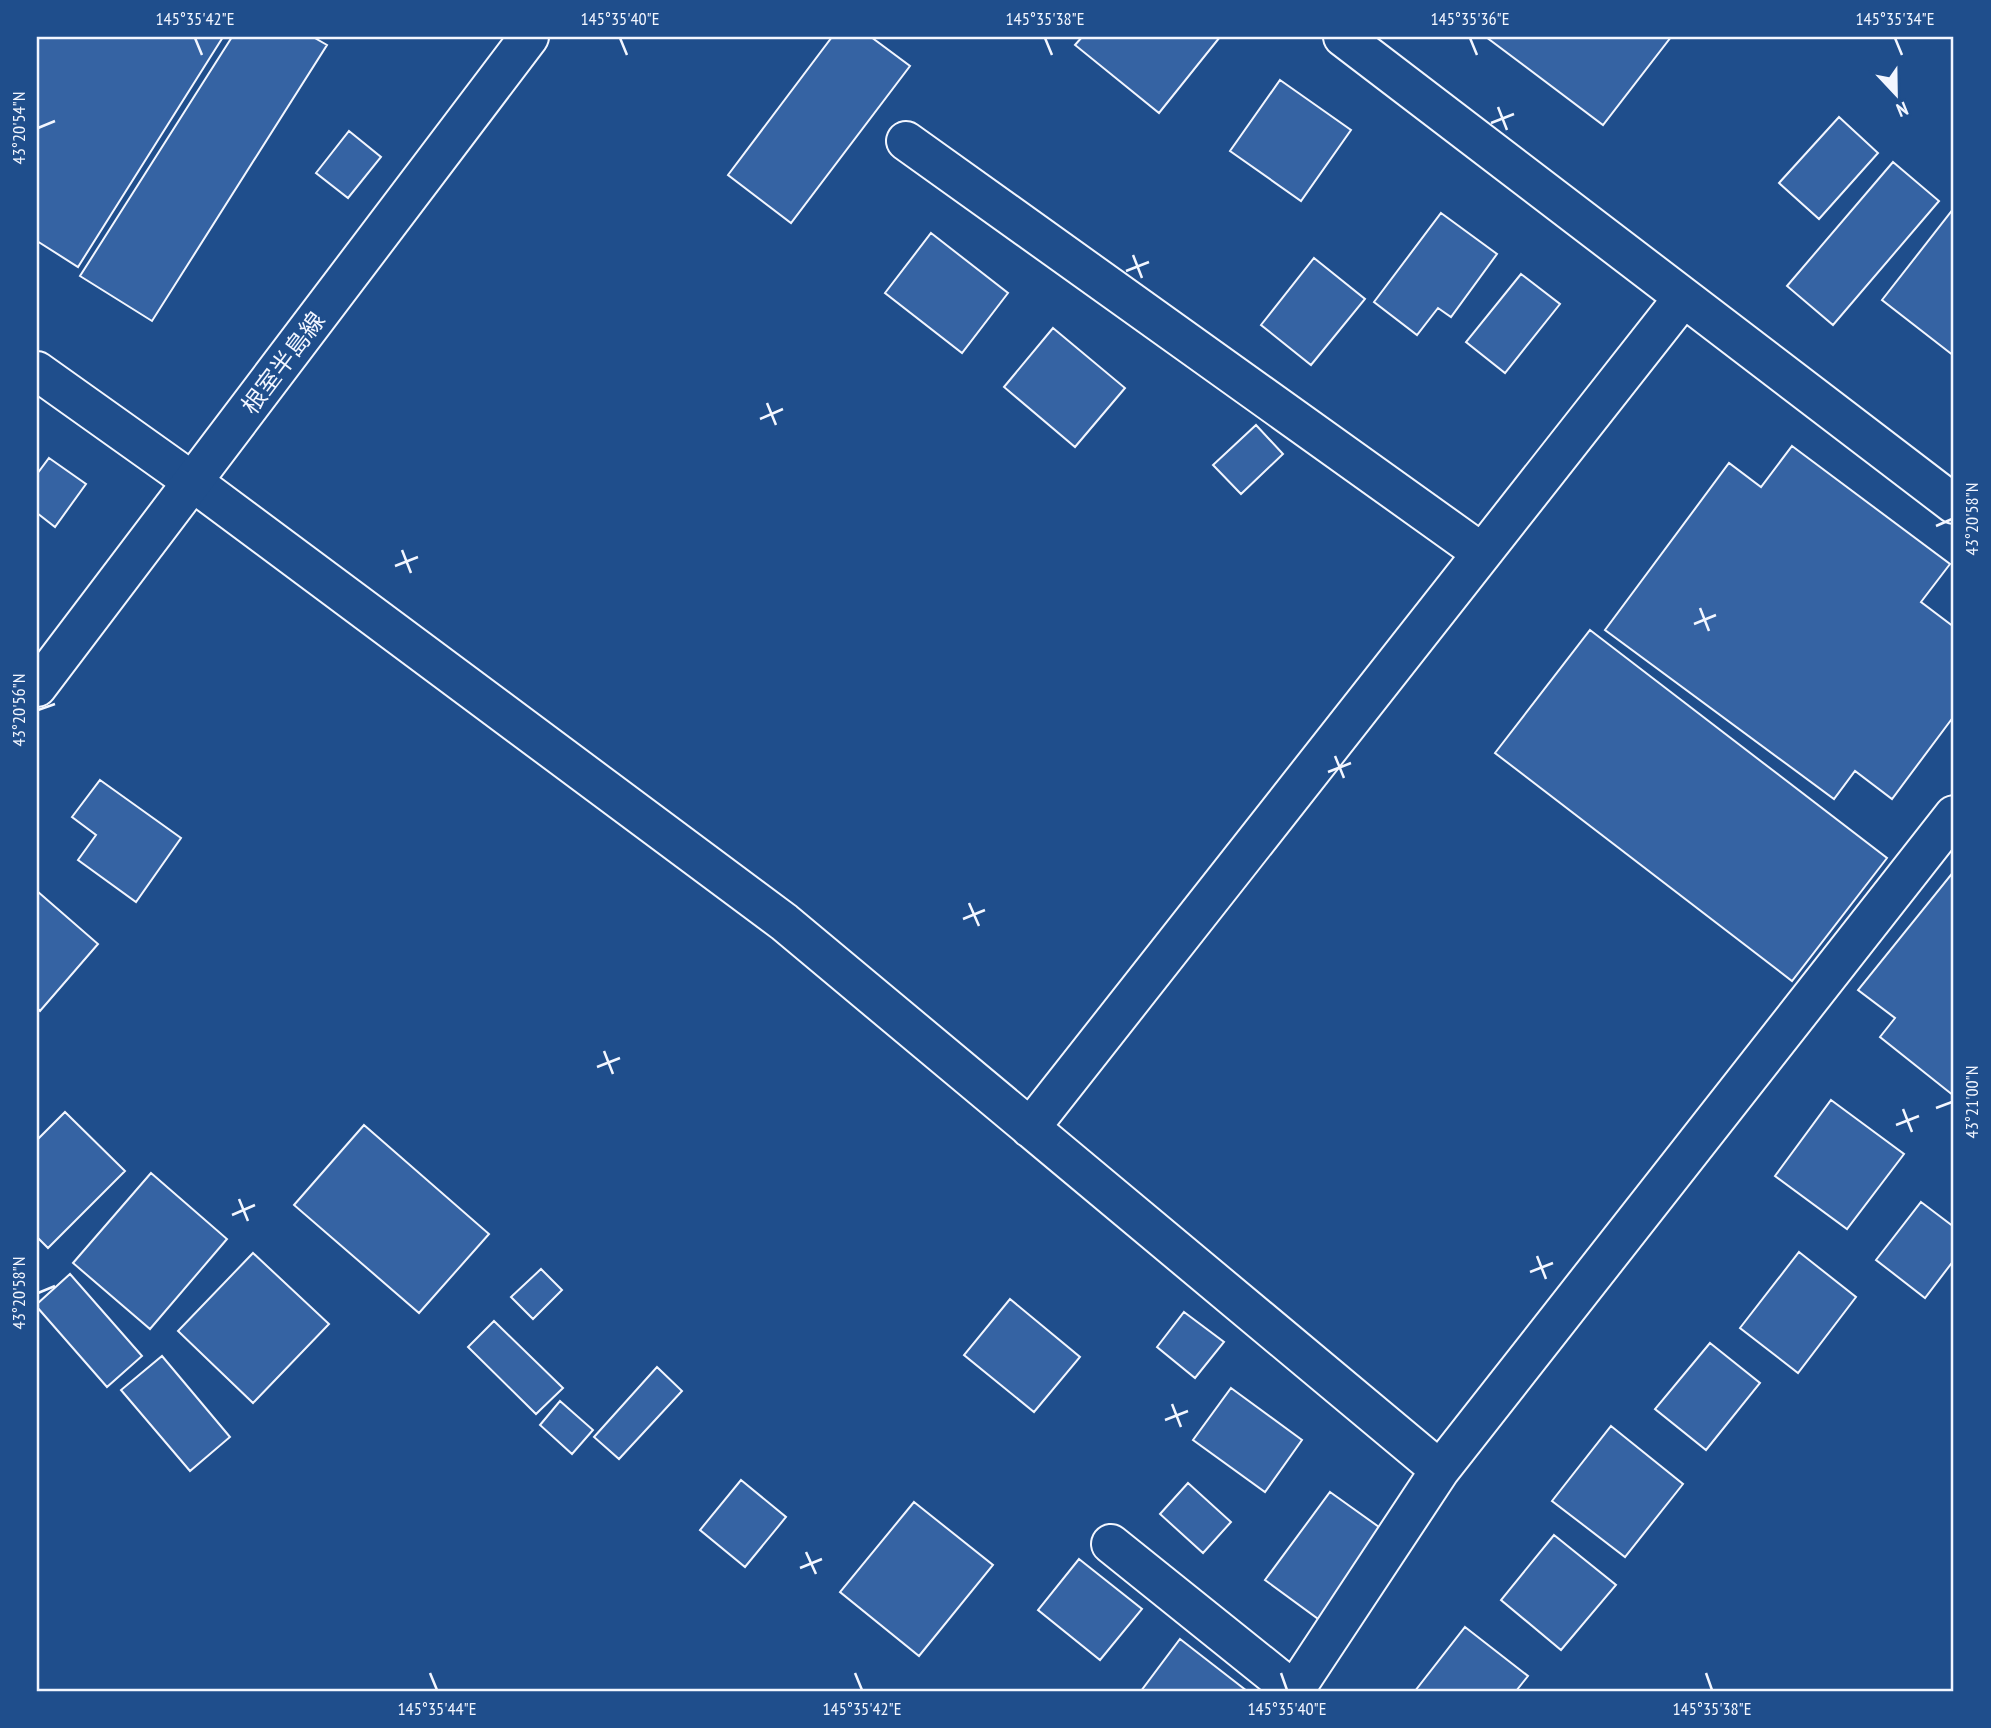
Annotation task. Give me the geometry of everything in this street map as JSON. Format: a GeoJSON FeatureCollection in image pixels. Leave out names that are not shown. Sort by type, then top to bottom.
{"type":"FeatureCollection","features":[{"type":"Feature","properties":{"kind":"street","name":"根室半島線"},"geometry":{"type":"LineString","coordinates":[[37,687],[528,37]]}},
{"type":"Feature","properties":{"kind":"street"},"geometry":{"type":"LineString","coordinates":[[1343,37],[1954,504]]}},
{"type":"Feature","properties":{"kind":"street"},"geometry":{"type":"LineString","coordinates":[[906,141],[1482,553]]}},
{"type":"Feature","properties":{"kind":"street"},"geometry":{"type":"LineString","coordinates":[[1030,1128],[1683,298]]}},
{"type":"Feature","properties":{"kind":"street"},"geometry":{"type":"LineString","coordinates":[[37,371],[193,482],[784,922],[1440,1469]]}},
{"type":"Feature","properties":{"kind":"street"},"geometry":{"type":"LineString","coordinates":[[1111,1544],[1294,1691],[1440,1469],[1954,815]]}},
{"type":"Feature","properties":{"kind":"building"},"geometry":{"type":"Polygon","coordinates":[[[37,37],[223,37],[78,267],[37,241],[37,37]]]}},
{"type":"Feature","properties":{"kind":"building"},"geometry":{"type":"Polygon","coordinates":[[[232,37],[313,37],[327,45],[152,321],[80,276],[232,37]]]}},
{"type":"Feature","properties":{"kind":"building"},"geometry":{"type":"Polygon","coordinates":[[[832,37],[871,37],[910,66],[791,223],[728,175],[832,37]]]}},
{"type":"Feature","properties":{"kind":"building"},"geometry":{"type":"Polygon","coordinates":[[[1082,37],[1220,37],[1159,113],[1075,45],[1082,37]]]}},
{"type":"Feature","properties":{"kind":"building"},"geometry":{"type":"Polygon","coordinates":[[[1486,37],[1671,37],[1603,125],[1486,37]]]}},
{"type":"Feature","properties":{"kind":"building"},"geometry":{"type":"Polygon","coordinates":[[[1280,80],[1351,130],[1301,201],[1230,151],[1280,80]]]}},
{"type":"Feature","properties":{"kind":"building"},"geometry":{"type":"Polygon","coordinates":[[[1839,117],[1878,153],[1819,219],[1779,183],[1839,117]]]}},
{"type":"Feature","properties":{"kind":"building"},"geometry":{"type":"Polygon","coordinates":[[[349,131],[381,157],[348,198],[316,173],[349,131]]]}},
{"type":"Feature","properties":{"kind":"building"},"geometry":{"type":"Polygon","coordinates":[[[1893,162],[1939,201],[1833,325],[1787,286],[1893,162]]]}},
{"type":"Feature","properties":{"kind":"building"},"geometry":{"type":"Polygon","coordinates":[[[1954,208],[1954,356],[1882,300],[1954,208]]]}},
{"type":"Feature","properties":{"kind":"building"},"geometry":{"type":"Polygon","coordinates":[[[1441,213],[1497,254],[1451,317],[1438,308],[1417,335],[1374,302],[1441,213]]]}},
{"type":"Feature","properties":{"kind":"building"},"geometry":{"type":"Polygon","coordinates":[[[931,233],[1008,293],[962,353],[885,293],[931,233]]]}},
{"type":"Feature","properties":{"kind":"building"},"geometry":{"type":"Polygon","coordinates":[[[1314,258],[1365,299],[1311,365],[1261,325],[1314,258]]]}},
{"type":"Feature","properties":{"kind":"building"},"geometry":{"type":"Polygon","coordinates":[[[1521,274],[1560,304],[1505,373],[1466,342],[1521,274]]]}},
{"type":"Feature","properties":{"kind":"building"},"geometry":{"type":"Polygon","coordinates":[[[1053,328],[1125,388],[1075,447],[1004,387],[1053,328]]]}},
{"type":"Feature","properties":{"kind":"building"},"geometry":{"type":"Polygon","coordinates":[[[1256,425],[1283,454],[1241,494],[1213,465],[1256,425]]]}},
{"type":"Feature","properties":{"kind":"building"},"geometry":{"type":"Polygon","coordinates":[[[1792,446],[1950,564],[1921,602],[1954,627],[1954,716],[1892,799],[1855,771],[1834,799],[1605,630],[1729,463],[1761,487],[1792,446]]]}},
{"type":"Feature","properties":{"kind":"building"},"geometry":{"type":"Polygon","coordinates":[[[49,458],[86,484],[55,527],[37,513],[37,474],[49,458]]]}},
{"type":"Feature","properties":{"kind":"building"},"geometry":{"type":"Polygon","coordinates":[[[1590,630],[1887,858],[1792,981],[1495,753],[1590,630]]]}},
{"type":"Feature","properties":{"kind":"building"},"geometry":{"type":"Polygon","coordinates":[[[100,780],[181,838],[136,902],[78,860],[96,835],[72,817],[100,780]]]}},
{"type":"Feature","properties":{"kind":"building"},"geometry":{"type":"Polygon","coordinates":[[[1954,871],[1954,1096],[1880,1037],[1895,1018],[1858,990],[1954,871]]]}},
{"type":"Feature","properties":{"kind":"building"},"geometry":{"type":"Polygon","coordinates":[[[37,891],[98,944],[40,1011],[37,1008],[37,891]]]}},
{"type":"Feature","properties":{"kind":"building"},"geometry":{"type":"Polygon","coordinates":[[[1831,1100],[1904,1154],[1847,1229],[1775,1176],[1831,1100]]]}},
{"type":"Feature","properties":{"kind":"building"},"geometry":{"type":"Polygon","coordinates":[[[65,1112],[125,1171],[48,1248],[37,1237],[37,1140],[65,1112]]]}},
{"type":"Feature","properties":{"kind":"building"},"geometry":{"type":"Polygon","coordinates":[[[364,1125],[489,1234],[419,1313],[294,1205],[364,1125]]]}},
{"type":"Feature","properties":{"kind":"building"},"geometry":{"type":"Polygon","coordinates":[[[151,1173],[227,1239],[150,1329],[73,1263],[151,1173]]]}},
{"type":"Feature","properties":{"kind":"building"},"geometry":{"type":"Polygon","coordinates":[[[1921,1202],[1954,1227],[1954,1260],[1925,1298],[1876,1260],[1921,1202]]]}},
{"type":"Feature","properties":{"kind":"building"},"geometry":{"type":"Polygon","coordinates":[[[1799,1252],[1856,1297],[1798,1373],[1740,1328],[1799,1252]]]}},
{"type":"Feature","properties":{"kind":"building"},"geometry":{"type":"Polygon","coordinates":[[[253,1253],[329,1324],[253,1403],[178,1331],[253,1253]]]}},
{"type":"Feature","properties":{"kind":"building"},"geometry":{"type":"Polygon","coordinates":[[[541,1269],[562,1290],[533,1319],[511,1297],[541,1269]]]}},
{"type":"Feature","properties":{"kind":"building"},"geometry":{"type":"Polygon","coordinates":[[[70,1274],[142,1356],[107,1387],[37,1307],[37,1304],[70,1274]]]}},
{"type":"Feature","properties":{"kind":"building"},"geometry":{"type":"Polygon","coordinates":[[[1010,1299],[1080,1357],[1034,1412],[964,1355],[1010,1299]]]}},
{"type":"Feature","properties":{"kind":"building"},"geometry":{"type":"Polygon","coordinates":[[[1184,1312],[1224,1342],[1195,1378],[1157,1347],[1184,1312]]]}},
{"type":"Feature","properties":{"kind":"building"},"geometry":{"type":"Polygon","coordinates":[[[494,1321],[563,1388],[536,1414],[468,1347],[494,1321]]]}},
{"type":"Feature","properties":{"kind":"building"},"geometry":{"type":"Polygon","coordinates":[[[1710,1343],[1760,1383],[1706,1450],[1655,1409],[1710,1343]]]}},
{"type":"Feature","properties":{"kind":"building"},"geometry":{"type":"Polygon","coordinates":[[[162,1356],[230,1437],[190,1471],[121,1390],[162,1356]]]}},
{"type":"Feature","properties":{"kind":"building"},"geometry":{"type":"Polygon","coordinates":[[[657,1367],[682,1391],[619,1459],[594,1437],[657,1367]]]}},
{"type":"Feature","properties":{"kind":"building"},"geometry":{"type":"Polygon","coordinates":[[[1231,1388],[1302,1440],[1265,1492],[1193,1440],[1231,1388]]]}},
{"type":"Feature","properties":{"kind":"building"},"geometry":{"type":"Polygon","coordinates":[[[560,1401],[593,1430],[572,1454],[540,1425],[560,1401]]]}},
{"type":"Feature","properties":{"kind":"building"},"geometry":{"type":"Polygon","coordinates":[[[1611,1426],[1683,1484],[1625,1557],[1552,1501],[1611,1426]]]}},
{"type":"Feature","properties":{"kind":"building"},"geometry":{"type":"Polygon","coordinates":[[[741,1480],[786,1517],[745,1567],[700,1530],[741,1480]]]}},
{"type":"Feature","properties":{"kind":"building"},"geometry":{"type":"Polygon","coordinates":[[[1188,1483],[1231,1522],[1203,1553],[1160,1514],[1188,1483]]]}},
{"type":"Feature","properties":{"kind":"building"},"geometry":{"type":"Polygon","coordinates":[[[1330,1492],[1386,1532],[1321,1621],[1265,1580],[1330,1492]]]}},
{"type":"Feature","properties":{"kind":"building"},"geometry":{"type":"Polygon","coordinates":[[[914,1502],[993,1565],[919,1656],[840,1592],[914,1502]]]}},
{"type":"Feature","properties":{"kind":"building"},"geometry":{"type":"Polygon","coordinates":[[[1554,1535],[1616,1585],[1561,1650],[1501,1600],[1554,1535]]]}},
{"type":"Feature","properties":{"kind":"building"},"geometry":{"type":"Polygon","coordinates":[[[1079,1559],[1142,1609],[1100,1660],[1038,1610],[1079,1559]]]}},
{"type":"Feature","properties":{"kind":"building"},"geometry":{"type":"Polygon","coordinates":[[[1465,1627],[1528,1676],[1516,1691],[1415,1691],[1465,1627]]]}},
{"type":"Feature","properties":{"kind":"building"},"geometry":{"type":"Polygon","coordinates":[[[1180,1639],[1247,1691],[1141,1691],[1180,1639]]]}}]}
